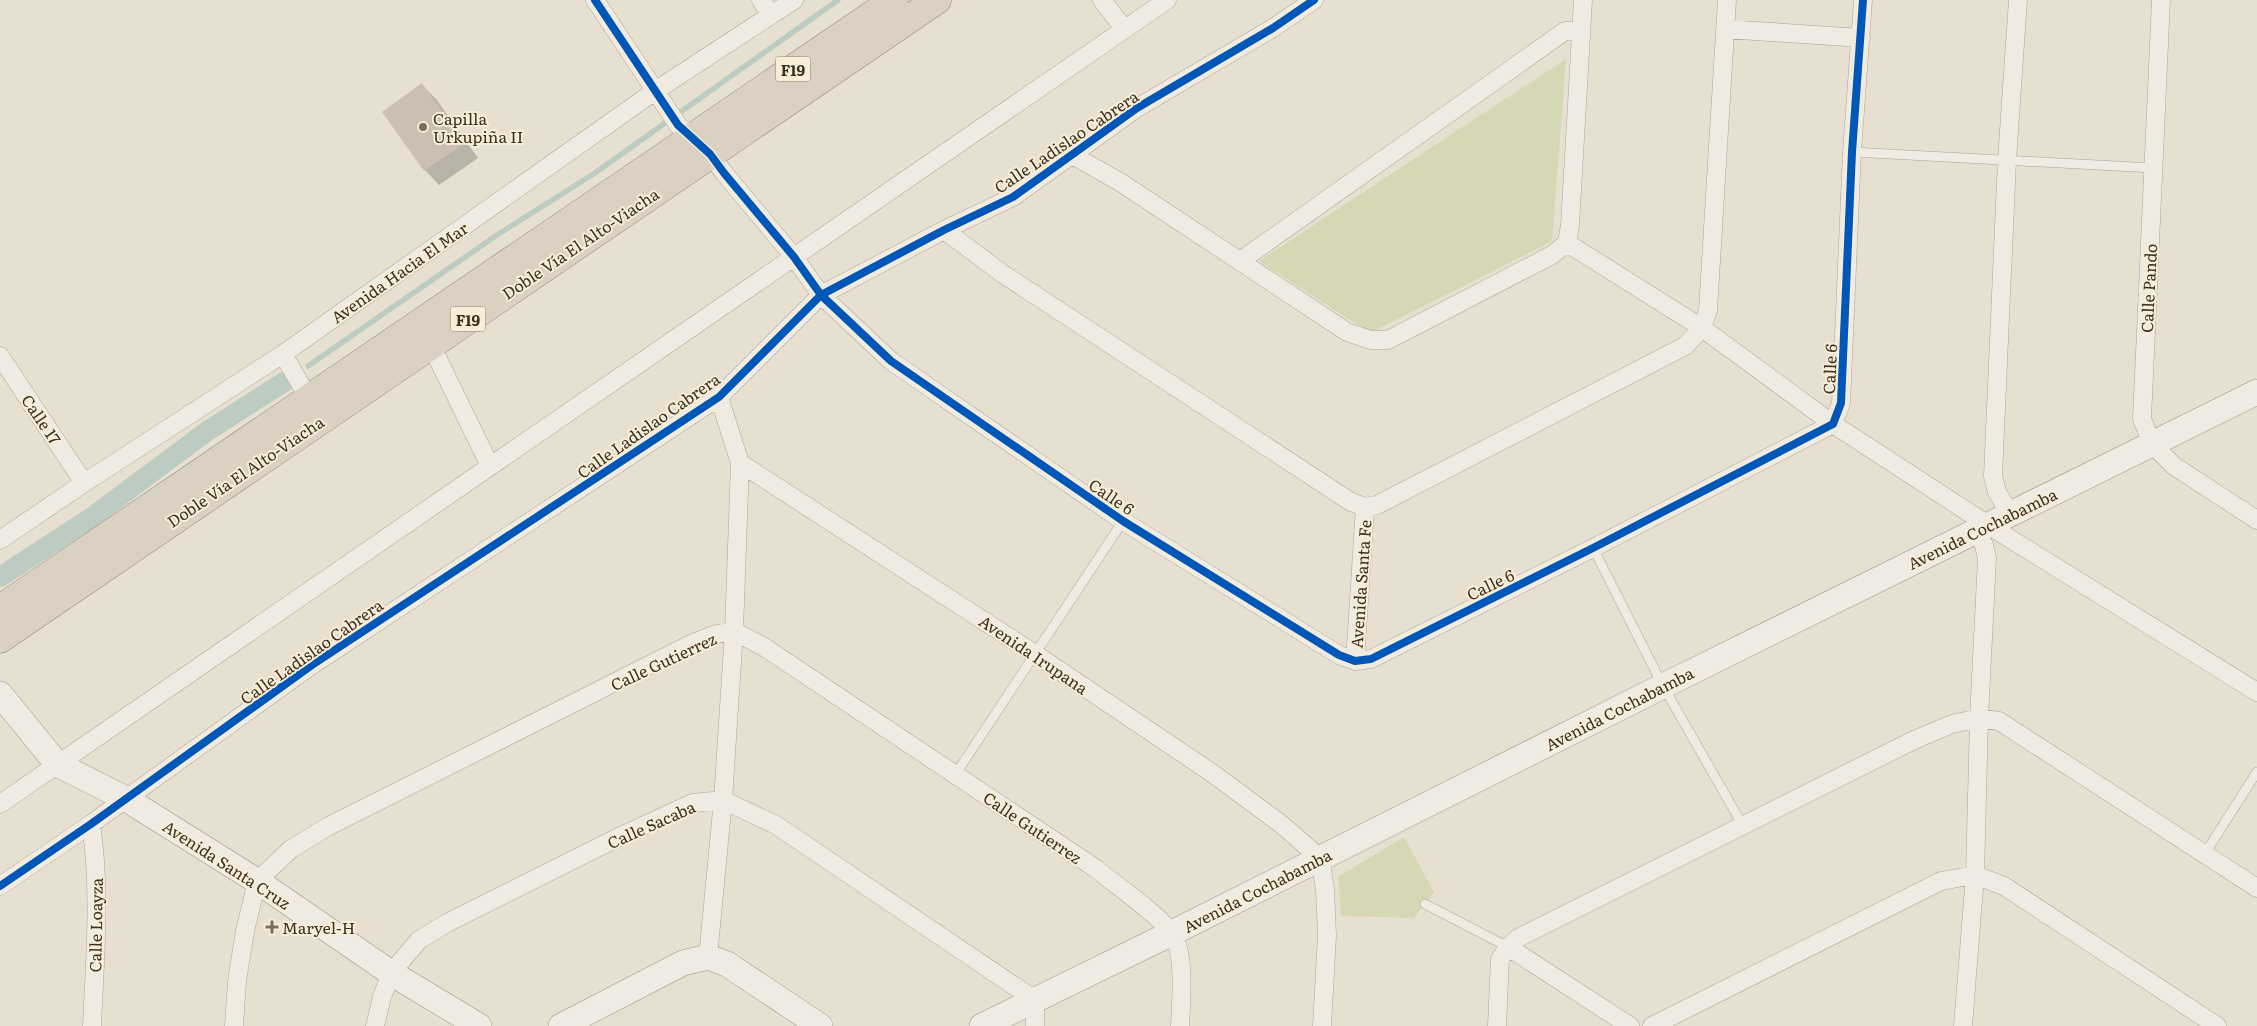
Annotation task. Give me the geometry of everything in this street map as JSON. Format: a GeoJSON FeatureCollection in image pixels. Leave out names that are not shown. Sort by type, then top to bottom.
{"type":"FeatureCollection","features":[{"type":"Feature","properties":{"kind":"highway","name":"Doble Vía El Alto-Viacha"},"geometry":{"type":"LineString","coordinates":[[0,609],[693,139],[894,0]]}},
{"type":"Feature","properties":{"kind":"highway","name":"Doble Vía El Alto-Viacha"},"geometry":{"type":"LineString","coordinates":[[0,639],[431,345],[693,139],[937,0]]}},
{"type":"Feature","properties":{"kind":"street","name":"Calle 6"},"geometry":{"type":"LineString","coordinates":[[595,0],[666,108],[724,173],[794,257],[821,295],[891,361],[1123,521],[1339,655],[1355,661],[1371,659],[1593,548],[1833,424],[1841,403],[1852,152],[1863,0]]}},
{"type":"Feature","properties":{"kind":"street"},"geometry":{"type":"LineString","coordinates":[[761,0],[771,15]]}},
{"type":"Feature","properties":{"kind":"street","name":"Avenida Hacia El Mar"},"geometry":{"type":"LineString","coordinates":[[0,540],[283,354],[655,90],[794,0]]}},
{"type":"Feature","properties":{"kind":"street"},"geometry":{"type":"LineString","coordinates":[[1102,0],[1124,29]]}},
{"type":"Feature","properties":{"kind":"street"},"geometry":{"type":"LineString","coordinates":[[0,804],[1167,0]]}},
{"type":"Feature","properties":{"kind":"street","name":"Calle Ladislao Cabrera"},"geometry":{"type":"LineString","coordinates":[[0,886],[91,824],[312,665],[718,397],[821,295],[944,230],[1013,197],[1137,108],[1273,28],[1314,0]]}},
{"type":"Feature","properties":{"kind":"street"},"geometry":{"type":"LineString","coordinates":[[1072,155],[1120,182],[1347,332],[1371,340],[1388,340],[1552,255],[1567,243],[1570,226],[1583,0]]}},
{"type":"Feature","properties":{"kind":"street"},"geometry":{"type":"LineString","coordinates":[[944,230],[1002,274],[1350,502],[1365,507],[1377,504],[1685,346],[1702,328],[1708,310],[1727,0]]}},
{"type":"Feature","properties":{"kind":"street"},"geometry":{"type":"LineString","coordinates":[[1963,1026],[1975,875],[1979,718],[1987,558],[1984,545],[1991,523],[1997,492],[1993,476],[2007,160],[2018,0]]}},
{"type":"Feature","properties":{"kind":"street","name":"Calle Pando"},"geometry":{"type":"LineString","coordinates":[[2162,0],[2142,418],[2152,444],[2174,466],[2257,520]]}},
{"type":"Feature","properties":{"kind":"street"},"geometry":{"type":"LineString","coordinates":[[1725,29],[1860,38]]}},
{"type":"Feature","properties":{"kind":"street"},"geometry":{"type":"LineString","coordinates":[[1240,261],[1565,31],[1580,31]]}},
{"type":"Feature","properties":{"kind":"street"},"geometry":{"type":"LineString","coordinates":[[1567,243],[1702,328],[1833,424],[2257,692]]}},
{"type":"Feature","properties":{"kind":"street"},"geometry":{"type":"LineString","coordinates":[[431,345],[490,466]]}},
{"type":"Feature","properties":{"kind":"street"},"geometry":{"type":"LineString","coordinates":[[283,354],[309,399]]}},
{"type":"Feature","properties":{"kind":"street","name":"Calle 17"},"geometry":{"type":"LineString","coordinates":[[0,356],[84,483]]}},
{"type":"Feature","properties":{"kind":"street","name":"Avenida Cochabamba"},"geometry":{"type":"LineString","coordinates":[[982,1026],[2257,392]]}},
{"type":"Feature","properties":{"kind":"street"},"geometry":{"type":"LineString","coordinates":[[708,957],[723,800],[734,631],[740,463],[718,397]]}},
{"type":"Feature","properties":{"kind":"street","name":"Avenida Irupana"},"geometry":{"type":"LineString","coordinates":[[740,463],[1035,654],[1212,774],[1281,824],[1320,858]]}},
{"type":"Feature","properties":{"kind":"street","name":"Avenida Santa Fe"},"geometry":{"type":"LineString","coordinates":[[1355,661],[1365,507]]}},
{"type":"Feature","properties":{"kind":"street","name":"Calle Gutierrez"},"geometry":{"type":"LineString","coordinates":[[257,881],[291,849],[327,827],[693,643],[717,634],[734,631],[764,647],[1095,868],[1172,933]]}},
{"type":"Feature","properties":{"kind":"street"},"geometry":{"type":"LineString","coordinates":[[0,694],[57,764]]}},
{"type":"Feature","properties":{"kind":"street"},"geometry":{"type":"LineString","coordinates":[[1497,1026],[1500,959],[1518,938],[1914,740],[1952,724],[1979,718],[1999,721],[2257,888]]}},
{"type":"Feature","properties":{"kind":"street","name":"Avenida Santa Cruz"},"geometry":{"type":"LineString","coordinates":[[57,764],[126,799],[257,881],[391,973],[479,1026]]}},
{"type":"Feature","properties":{"kind":"street","name":"Calle Sacaba"},"geometry":{"type":"LineString","coordinates":[[375,1026],[382,997],[391,973],[418,940],[446,923],[693,802],[723,800],[776,825],[1035,1000]]}},
{"type":"Feature","properties":{"kind":"street","name":"Calle Loayza"},"geometry":{"type":"LineString","coordinates":[[91,824],[96,860],[98,899],[92,1026]]}},
{"type":"Feature","properties":{"kind":"street"},"geometry":{"type":"LineString","coordinates":[[1320,858],[1325,889],[1327,936],[1322,1026]]}},
{"type":"Feature","properties":{"kind":"street"},"geometry":{"type":"LineString","coordinates":[[1652,1026],[1941,881],[1975,875],[2004,886],[2217,1026]]}},
{"type":"Feature","properties":{"kind":"street"},"geometry":{"type":"LineString","coordinates":[[234,1026],[237,981],[245,931],[257,881]]}},
{"type":"Feature","properties":{"kind":"street"},"geometry":{"type":"LineString","coordinates":[[1172,933],[1182,965],[1180,1026]]}},
{"type":"Feature","properties":{"kind":"street"},"geometry":{"type":"LineString","coordinates":[[1508,948],[1630,1026]]}},
{"type":"Feature","properties":{"kind":"street"},"geometry":{"type":"LineString","coordinates":[[561,1026],[683,963],[708,957],[727,964],[820,1026]]}},
{"type":"Feature","properties":{"kind":"street"},"geometry":{"type":"LineString","coordinates":[[1035,1000],[1035,1026]]}},
{"type":"Feature","properties":{"kind":"lane"},"geometry":{"type":"LineString","coordinates":[[1852,152],[2153,168]]}},
{"type":"Feature","properties":{"kind":"lane"},"geometry":{"type":"LineString","coordinates":[[955,775],[1123,521]]}},
{"type":"Feature","properties":{"kind":"lane"},"geometry":{"type":"LineString","coordinates":[[1593,548],[1663,686],[1743,826]]}},
{"type":"Feature","properties":{"kind":"lane"},"geometry":{"type":"LineString","coordinates":[[2204,854],[2257,772]]}},
{"type":"Feature","properties":{"kind":"lane"},"geometry":{"type":"LineString","coordinates":[[1425,904],[1508,948]]}},
{"type":"Feature","properties":{"kind":"green space"},"geometry":{"type":"Polygon","coordinates":[[[1566,59],[1552,241],[1370,333],[1259,261],[1566,59]]]}},
{"type":"Feature","properties":{"kind":"green space"},"geometry":{"type":"Polygon","coordinates":[[[1404,837],[1434,892],[1414,918],[1341,916],[1338,877],[1404,837]]]}},
{"type":"Feature","properties":{"kind":"building","name":"Capilla Urkupiña II"},"geometry":{"type":"Polygon","coordinates":[[[422,83],[465,143],[424,171],[382,112],[422,83]]]}},
{"type":"Feature","properties":{"kind":"waterway"},"geometry":{"type":"LineString","coordinates":[[308,366],[497,235],[595,173],[838,0]]}},
{"type":"Feature","properties":{"kind":"waterway"},"geometry":{"type":"LineString","coordinates":[[0,577],[92,517],[206,432],[284,382]]}},
{"type":"Feature","properties":{"kind":"cycle path"},"geometry":{"type":"LineString","coordinates":[[595,0],[678,125],[710,154],[794,257],[821,295],[891,361],[1123,521],[1339,655],[1355,661],[1371,659],[1593,548],[1833,424],[1841,403],[1852,152],[1863,0]]}},
{"type":"Feature","properties":{"kind":"cycle path"},"geometry":{"type":"LineString","coordinates":[[0,886],[91,824],[312,665],[719,397],[821,295],[944,230],[1013,197],[1137,108],[1273,28],[1314,0]]}},
{"type":"Feature","properties":{"kind":"place","name":"Capilla Urkupiña II"},"geometry":{"type":"Point","coordinates":[423,127]}},
{"type":"Feature","properties":{"kind":"place","name":"Maryel-H"},"geometry":{"type":"Point","coordinates":[272,927]}}]}
